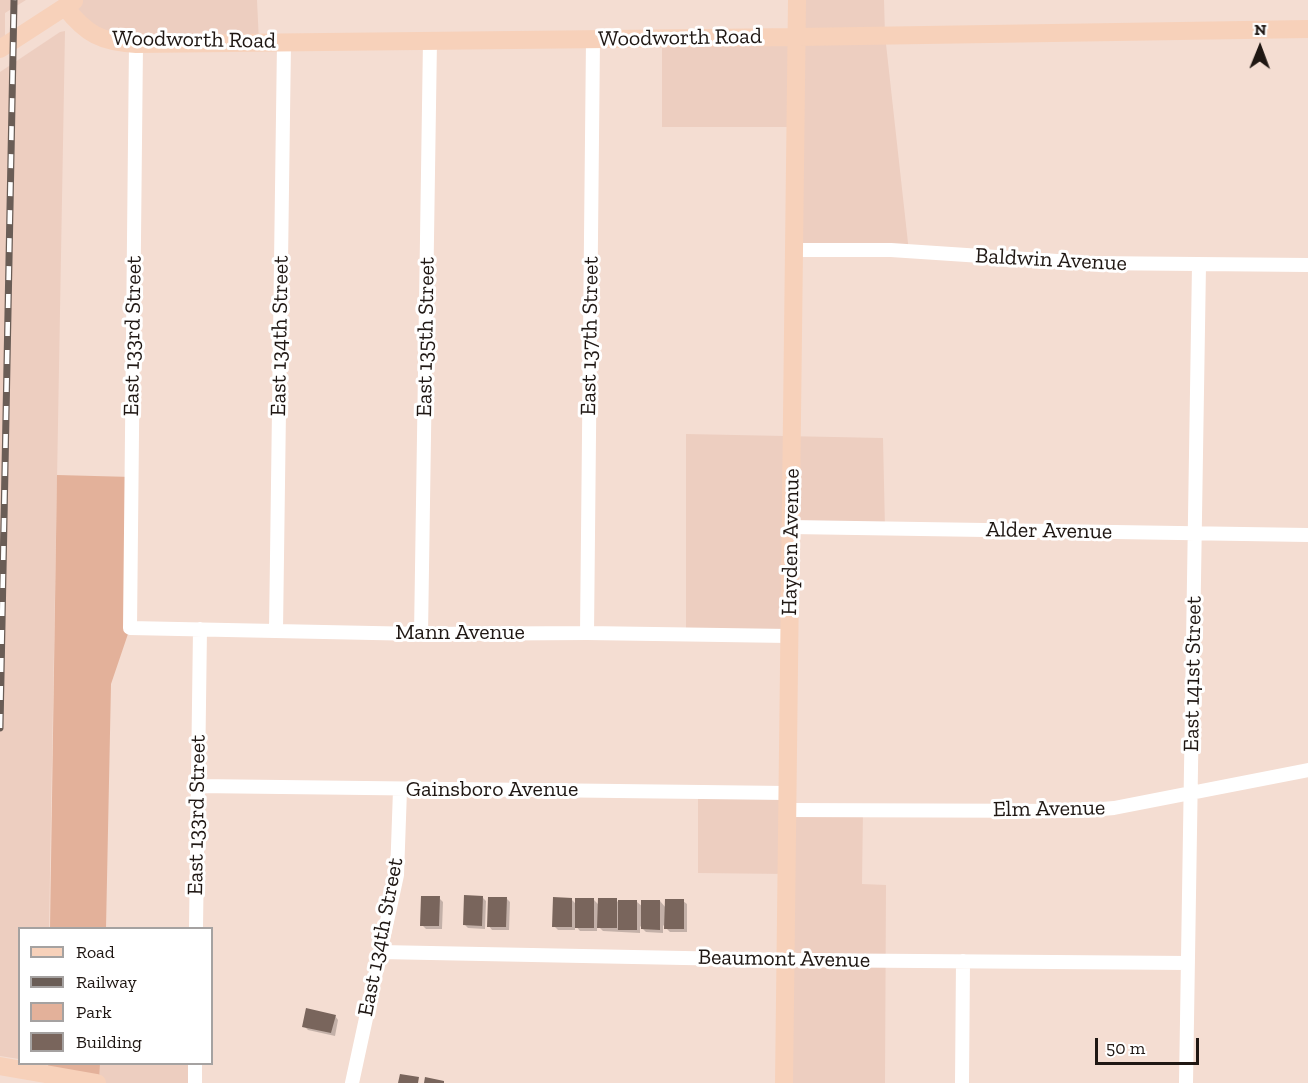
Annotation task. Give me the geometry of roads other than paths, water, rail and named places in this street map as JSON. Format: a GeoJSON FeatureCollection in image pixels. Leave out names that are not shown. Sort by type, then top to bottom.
{"type":"FeatureCollection","features":[{"type":"Feature","properties":{"kind":"street","name":"Hayden Avenue"},"geometry":{"type":"LineString","coordinates":[[784,1083],[797,0]]}},
{"type":"Feature","properties":{"kind":"street","name":"Woodworth Road"},"geometry":{"type":"LineString","coordinates":[[70,3],[77,23],[91,33],[106,41],[136,44],[1308,29]]}},
{"type":"Feature","properties":{"kind":"street"},"geometry":{"type":"LineString","coordinates":[[0,49],[70,3]]}},
{"type":"Feature","properties":{"kind":"street","name":"East 137th Street"},"geometry":{"type":"LineString","coordinates":[[587,633],[593,39]]}},
{"type":"Feature","properties":{"kind":"street","name":"East 135th Street"},"geometry":{"type":"LineString","coordinates":[[421,634],[430,40]]}},
{"type":"Feature","properties":{"kind":"street","name":"East 134th Street"},"geometry":{"type":"LineString","coordinates":[[276,630],[284,42]]}},
{"type":"Feature","properties":{"kind":"street","name":"East 133rd Street"},"geometry":{"type":"LineString","coordinates":[[130,628],[136,44]]}},
{"type":"Feature","properties":{"kind":"street","name":"Baldwin Avenue"},"geometry":{"type":"LineString","coordinates":[[794,250],[891,250],[1087,263],[1308,265]]}},
{"type":"Feature","properties":{"kind":"street","name":"East 141st Street"},"geometry":{"type":"LineString","coordinates":[[1186,1083],[1199,265]]}},
{"type":"Feature","properties":{"kind":"street","name":"Alder Avenue"},"geometry":{"type":"LineString","coordinates":[[791,527],[1308,535]]}},
{"type":"Feature","properties":{"kind":"street","name":"Mann Avenue"},"geometry":{"type":"LineString","coordinates":[[130,628],[421,634],[587,633],[789,636]]}},
{"type":"Feature","properties":{"kind":"street","name":"East 133rd Street"},"geometry":{"type":"LineString","coordinates":[[196,927],[200,629]]}},
{"type":"Feature","properties":{"kind":"street","name":"Elm Avenue"},"geometry":{"type":"LineString","coordinates":[[786,801],[1079,811],[1114,808],[1308,770]]}},
{"type":"Feature","properties":{"kind":"street","name":"Gainsboro Avenue"},"geometry":{"type":"LineString","coordinates":[[197,786],[786,801]]}},
{"type":"Feature","properties":{"kind":"street","name":"East 134th Street"},"geometry":{"type":"LineString","coordinates":[[352,1083],[397,875],[400,790]]}},
{"type":"Feature","properties":{"kind":"street","name":"Beaumont Avenue"},"geometry":{"type":"LineString","coordinates":[[380,952],[785,960],[1188,963]]}},
{"type":"Feature","properties":{"kind":"street"},"geometry":{"type":"LineString","coordinates":[[962,1083],[963,961]]}},
{"type":"Feature","properties":{"kind":"street"},"geometry":{"type":"LineString","coordinates":[[195,1065],[195,1083]]}},
{"type":"Feature","properties":{"kind":"street"},"geometry":{"type":"LineString","coordinates":[[0,1066],[97,1083]]}},
{"type":"Feature","properties":{"kind":"railway"},"geometry":{"type":"LineString","coordinates":[[0,728],[14,0]]}}]}
